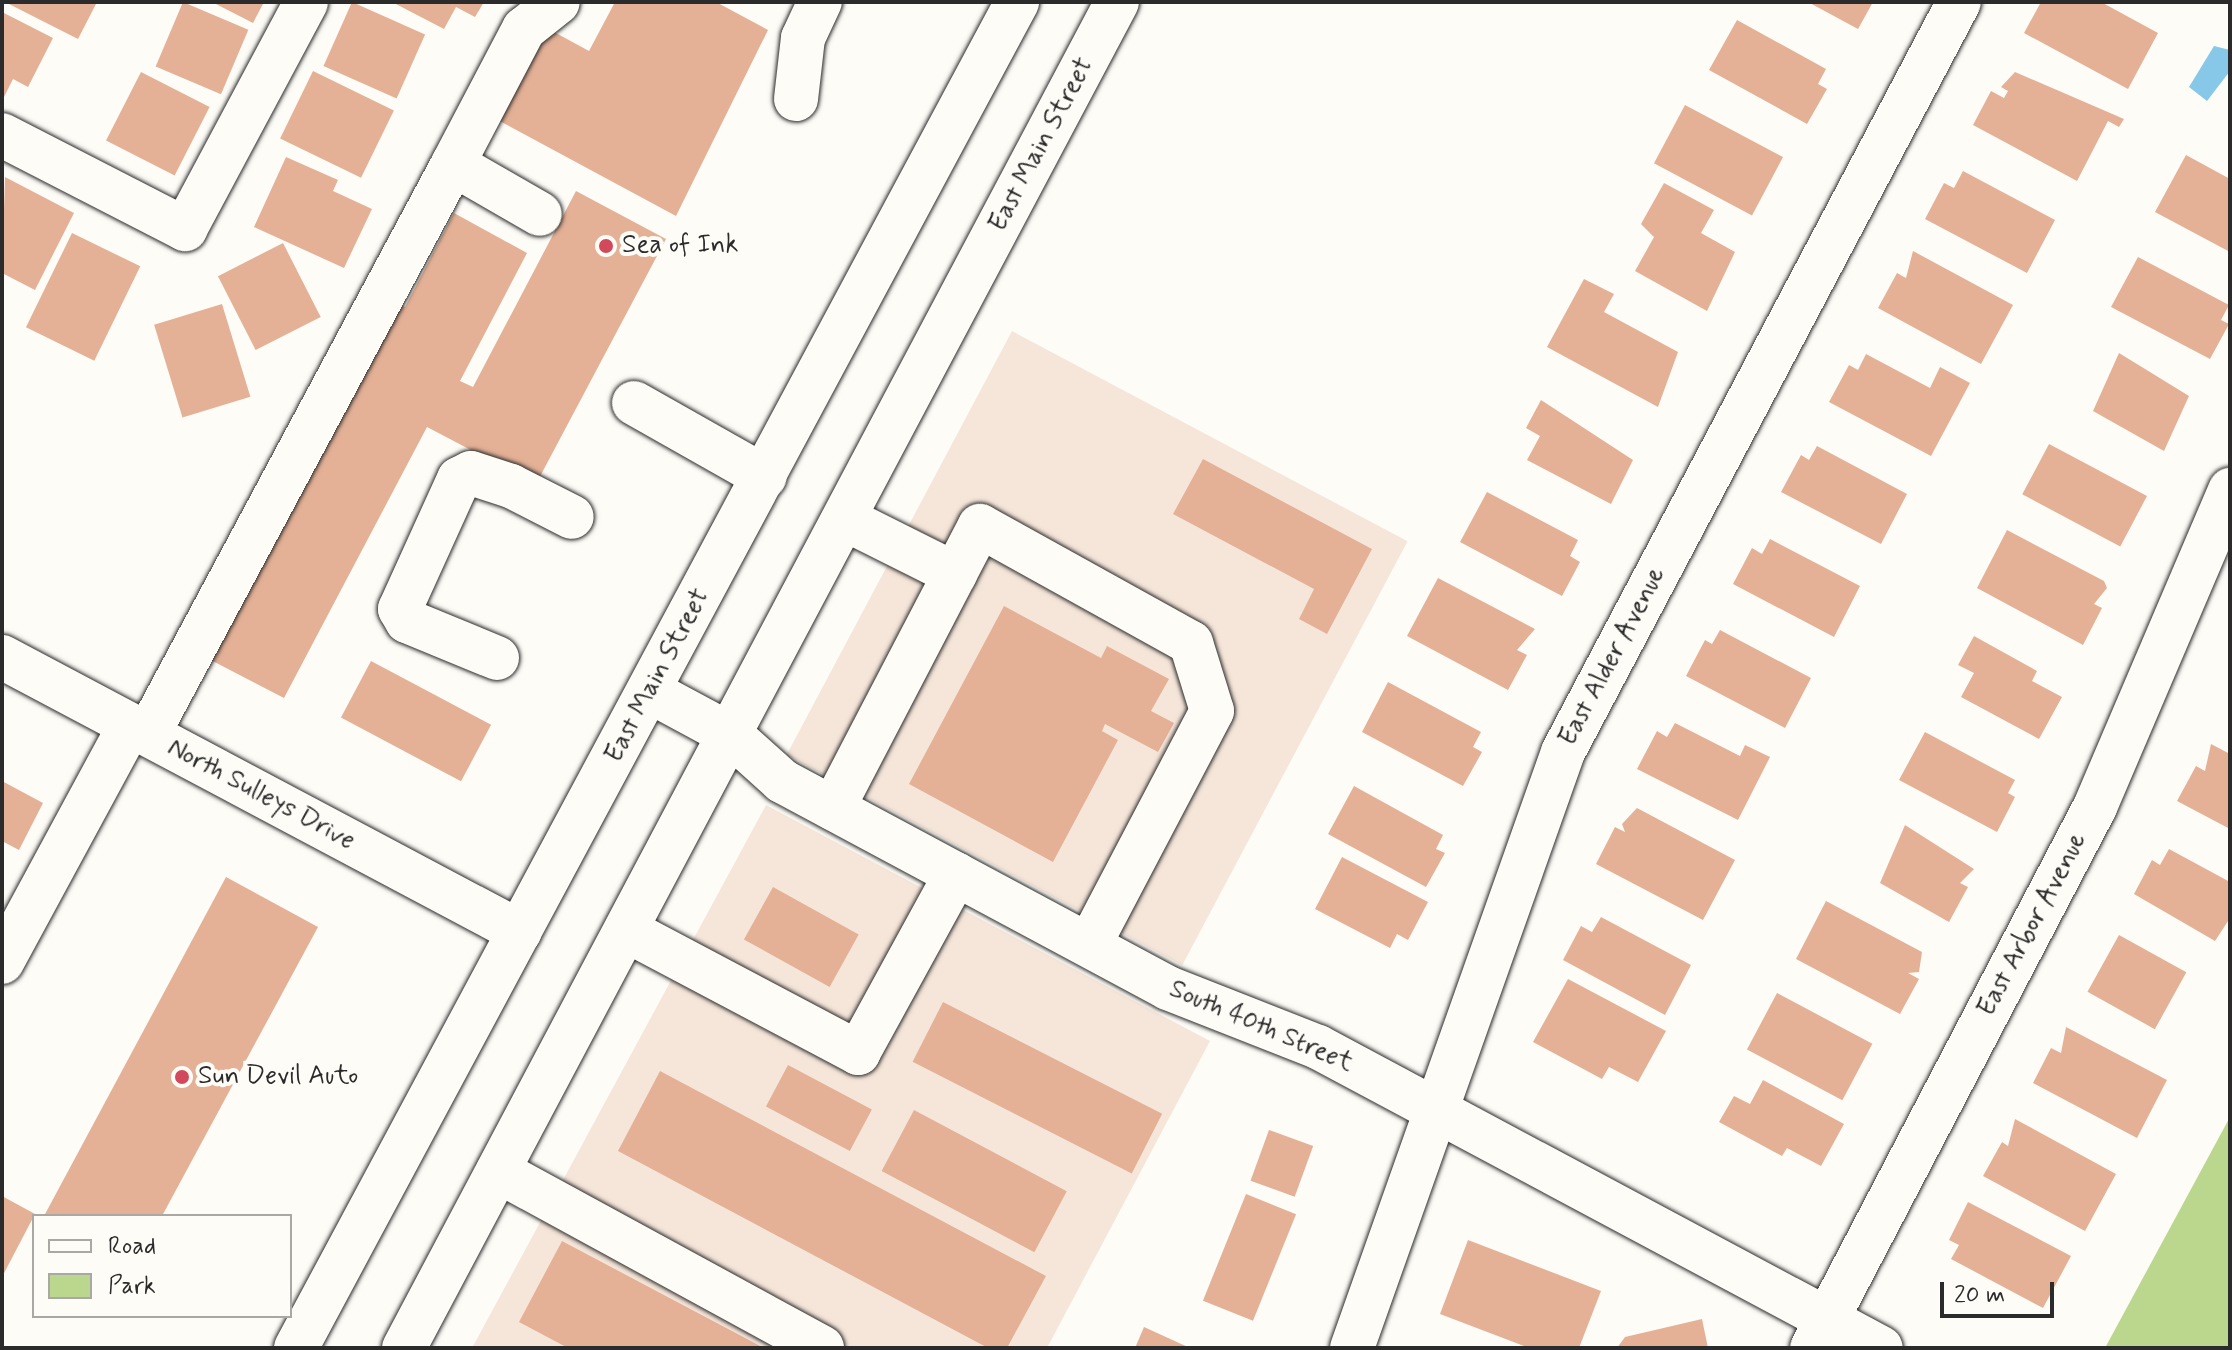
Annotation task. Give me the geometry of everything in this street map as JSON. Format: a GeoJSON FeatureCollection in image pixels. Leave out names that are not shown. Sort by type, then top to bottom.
{"type":"FeatureCollection","features":[{"type":"Feature","properties":{"kind":"street"},"geometry":{"type":"LineString","coordinates":[[2,135],[185,229],[306,2]]}},
{"type":"Feature","properties":{"kind":"street"},"geometry":{"type":"LineString","coordinates":[[5,949],[139,730],[453,164],[524,29],[558,2]]}},
{"type":"Feature","properties":{"kind":"street"},"geometry":{"type":"LineString","coordinates":[[796,99],[803,38],[820,2]]}},
{"type":"Feature","properties":{"kind":"street","name":"East Main Street"},"geometry":{"type":"LineString","coordinates":[[296,1348],[651,692],[1017,2]]}},
{"type":"Feature","properties":{"kind":"street","name":"East Main Street"},"geometry":{"type":"LineString","coordinates":[[404,1348],[1117,2]]}},
{"type":"Feature","properties":{"kind":"street","name":"East Alder Avenue"},"geometry":{"type":"LineString","coordinates":[[1352,1348],[1439,1112],[1563,752],[1959,2]]}},
{"type":"Feature","properties":{"kind":"street"},"geometry":{"type":"LineString","coordinates":[[453,164],[540,214]]}},
{"type":"Feature","properties":{"kind":"street"},"geometry":{"type":"LineString","coordinates":[[634,403],[765,477]]}},
{"type":"Feature","properties":{"kind":"street"},"geometry":{"type":"LineString","coordinates":[[497,658],[407,621],[400,609],[459,479],[471,473],[511,486],[572,517]]}},
{"type":"Feature","properties":{"kind":"street","name":"East Arbor Avenue"},"geometry":{"type":"LineString","coordinates":[[1818,1333],[2095,807],[2230,490]]}},
{"type":"Feature","properties":{"kind":"street"},"geometry":{"type":"LineString","coordinates":[[845,519],[955,574]]}},
{"type":"Feature","properties":{"kind":"street"},"geometry":{"type":"LineString","coordinates":[[833,808],[980,526],[1191,643],[1212,711],[1089,945]]}},
{"type":"Feature","properties":{"kind":"street","name":"North Sulleys Drive"},"geometry":{"type":"LineString","coordinates":[[2,657],[520,932]]}},
{"type":"Feature","properties":{"kind":"street","name":"South 40th Street"},"geometry":{"type":"LineString","coordinates":[[651,692],[731,735],[782,781],[1168,988],[1318,1047],[1439,1112],[1818,1333],[1881,1348]]}},
{"type":"Feature","properties":{"kind":"street"},"geometry":{"type":"LineString","coordinates":[[626,930],[858,1053],[956,874]]}},
{"type":"Feature","properties":{"kind":"street"},"geometry":{"type":"LineString","coordinates":[[498,1171],[822,1348]]}},
{"type":"Feature","properties":{"kind":"shaded area"},"geometry":{"type":"Polygon","coordinates":[[[1012,331],[1408,541],[1182,965],[787,755],[1012,331]]]}},
{"type":"Feature","properties":{"kind":"shaded area"},"geometry":{"type":"Polygon","coordinates":[[[766,805],[1210,1041],[1047,1348],[472,1348],[766,805]]]}},
{"type":"Feature","properties":{"kind":"green space"},"geometry":{"type":"Polygon","coordinates":[[[2230,1117],[2230,1348],[2105,1348],[2230,1117]]]}},
{"type":"Feature","properties":{"kind":"water"},"geometry":{"type":"Polygon","coordinates":[[[2214,46],[2230,50],[2230,71],[2207,101],[2189,87],[2214,46]]]}},
{"type":"Feature","properties":{"kind":"building"},"geometry":{"type":"Polygon","coordinates":[[[5,2],[97,2],[78,39],[5,2]]]}},
{"type":"Feature","properties":{"kind":"building"},"geometry":{"type":"Polygon","coordinates":[[[183,2],[248,30],[221,94],[156,66],[183,2]]]}},
{"type":"Feature","properties":{"kind":"building"},"geometry":{"type":"Polygon","coordinates":[[[212,2],[264,2],[253,23],[212,2]]]}},
{"type":"Feature","properties":{"kind":"building"},"geometry":{"type":"Polygon","coordinates":[[[352,2],[425,35],[397,98],[324,66],[352,2]]]}},
{"type":"Feature","properties":{"kind":"building"},"geometry":{"type":"Polygon","coordinates":[[[392,2],[484,2],[475,17],[456,7],[444,29],[392,2]]]}},
{"type":"Feature","properties":{"kind":"building"},"geometry":{"type":"Polygon","coordinates":[[[615,2],[716,2],[768,30],[676,216],[494,118],[543,26],[589,51],[615,2]]]}},
{"type":"Feature","properties":{"kind":"building"},"geometry":{"type":"Polygon","coordinates":[[[1808,2],[1873,2],[1858,29],[1808,2]]]}},
{"type":"Feature","properties":{"kind":"building"},"geometry":{"type":"Polygon","coordinates":[[[2041,2],[2101,2],[2158,33],[2128,89],[2024,33],[2041,2]]]}},
{"type":"Feature","properties":{"kind":"building"},"geometry":{"type":"Polygon","coordinates":[[[2,12],[53,38],[28,87],[13,79],[4,97],[2,12]]]}},
{"type":"Feature","properties":{"kind":"building"},"geometry":{"type":"Polygon","coordinates":[[[1737,20],[1826,69],[1818,84],[1827,89],[1807,124],[1709,70],[1737,20]]]}},
{"type":"Feature","properties":{"kind":"building"},"geometry":{"type":"Polygon","coordinates":[[[313,71],[394,110],[361,178],[280,138],[313,71]]]}},
{"type":"Feature","properties":{"kind":"building"},"geometry":{"type":"Polygon","coordinates":[[[141,72],[210,107],[175,176],[106,141],[141,72]]]}},
{"type":"Feature","properties":{"kind":"building"},"geometry":{"type":"Polygon","coordinates":[[[2015,72],[2124,119],[2119,127],[2108,121],[2077,181],[1973,125],[1991,91],[2004,98],[2008,91],[2001,87],[2015,72]]]}},
{"type":"Feature","properties":{"kind":"building"},"geometry":{"type":"Polygon","coordinates":[[[1685,105],[1783,157],[1752,215],[1654,163],[1685,105]]]}},
{"type":"Feature","properties":{"kind":"building"},"geometry":{"type":"Polygon","coordinates":[[[2186,155],[2230,179],[2230,252],[2155,212],[2186,155]]]}},
{"type":"Feature","properties":{"kind":"building"},"geometry":{"type":"Polygon","coordinates":[[[286,157],[338,180],[333,191],[372,209],[344,268],[254,227],[286,157]]]}},
{"type":"Feature","properties":{"kind":"building"},"geometry":{"type":"Polygon","coordinates":[[[1963,171],[2055,220],[2027,273],[1925,219],[1944,183],[1954,188],[1963,171]]]}},
{"type":"Feature","properties":{"kind":"building"},"geometry":{"type":"Polygon","coordinates":[[[5,177],[74,213],[35,290],[2,273],[5,177]]]}},
{"type":"Feature","properties":{"kind":"building"},"geometry":{"type":"Polygon","coordinates":[[[1664,183],[1714,210],[1701,233],[1735,252],[1707,311],[1635,271],[1654,237],[1641,224],[1664,183]]]}},
{"type":"Feature","properties":{"kind":"building"},"geometry":{"type":"Polygon","coordinates":[[[576,191],[666,239],[536,484],[427,427],[284,698],[203,656],[392,300],[405,307],[454,213],[527,253],[460,381],[473,387],[576,191]]]}},
{"type":"Feature","properties":{"kind":"building"},"geometry":{"type":"Polygon","coordinates":[[[72,233],[140,266],[94,361],[26,327],[72,233]]]}},
{"type":"Feature","properties":{"kind":"building"},"geometry":{"type":"Polygon","coordinates":[[[283,243],[321,317],[256,350],[218,276],[283,243]]]}},
{"type":"Feature","properties":{"kind":"building"},"geometry":{"type":"Polygon","coordinates":[[[1913,251],[2013,305],[1981,364],[1878,308],[1897,273],[1906,278],[1913,251]]]}},
{"type":"Feature","properties":{"kind":"building"},"geometry":{"type":"Polygon","coordinates":[[[2138,257],[2229,305],[2221,320],[2229,324],[2210,359],[2111,307],[2138,257]]]}},
{"type":"Feature","properties":{"kind":"building"},"geometry":{"type":"Polygon","coordinates":[[[1584,279],[1614,294],[1604,312],[1678,352],[1658,407],[1547,347],[1584,279]]]}},
{"type":"Feature","properties":{"kind":"building"},"geometry":{"type":"Polygon","coordinates":[[[222,304],[250,397],[182,418],[154,325],[222,304]]]}},
{"type":"Feature","properties":{"kind":"building"},"geometry":{"type":"Polygon","coordinates":[[[2119,353],[2189,396],[2164,451],[2093,411],[2119,353]]]}},
{"type":"Feature","properties":{"kind":"building"},"geometry":{"type":"Polygon","coordinates":[[[1866,354],[1930,388],[1940,367],[1970,383],[1931,456],[1829,402],[1849,365],[1858,370],[1866,354]]]}},
{"type":"Feature","properties":{"kind":"building"},"geometry":{"type":"Polygon","coordinates":[[[1541,400],[1633,460],[1611,504],[1527,460],[1540,436],[1526,428],[1541,400]]]}},
{"type":"Feature","properties":{"kind":"building"},"geometry":{"type":"Polygon","coordinates":[[[2049,444],[2147,496],[2120,546],[2022,494],[2049,444]]]}},
{"type":"Feature","properties":{"kind":"building"},"geometry":{"type":"Polygon","coordinates":[[[1817,446],[1907,494],[1881,544],[1781,492],[1801,455],[1809,460],[1817,446]]]}},
{"type":"Feature","properties":{"kind":"building"},"geometry":{"type":"Polygon","coordinates":[[[1203,459],[1372,549],[1327,634],[1299,619],[1314,589],[1173,514],[1203,459]]]}},
{"type":"Feature","properties":{"kind":"building"},"geometry":{"type":"Polygon","coordinates":[[[1487,492],[1578,540],[1570,556],[1580,562],[1562,596],[1460,542],[1487,492]]]}},
{"type":"Feature","properties":{"kind":"building"},"geometry":{"type":"Polygon","coordinates":[[[2007,530],[2104,581],[2107,588],[2094,604],[2102,608],[2083,645],[1977,588],[2007,530]]]}},
{"type":"Feature","properties":{"kind":"building"},"geometry":{"type":"Polygon","coordinates":[[[1770,539],[1860,586],[1834,637],[1733,584],[1752,548],[1762,554],[1770,539]]]}},
{"type":"Feature","properties":{"kind":"building"},"geometry":{"type":"Polygon","coordinates":[[[1438,578],[1535,629],[1517,650],[1527,655],[1508,690],[1407,636],[1438,578]]]}},
{"type":"Feature","properties":{"kind":"building"},"geometry":{"type":"Polygon","coordinates":[[[1004,606],[1101,658],[1107,646],[1169,679],[1151,711],[1174,723],[1158,752],[1105,724],[1102,731],[1118,740],[1053,862],[909,784],[1004,606]]]}},
{"type":"Feature","properties":{"kind":"building"},"geometry":{"type":"Polygon","coordinates":[[[1720,630],[1811,678],[1785,728],[1686,676],[1705,640],[1712,644],[1720,630]]]}},
{"type":"Feature","properties":{"kind":"building"},"geometry":{"type":"Polygon","coordinates":[[[1974,636],[2037,671],[2032,681],[2062,697],[2039,739],[1961,697],[1974,673],[1958,665],[1974,636]]]}},
{"type":"Feature","properties":{"kind":"building"},"geometry":{"type":"Polygon","coordinates":[[[371,661],[491,725],[461,781],[341,718],[371,661]]]}},
{"type":"Feature","properties":{"kind":"building"},"geometry":{"type":"Polygon","coordinates":[[[1388,682],[1481,732],[1473,747],[1482,752],[1463,786],[1362,732],[1388,682]]]}},
{"type":"Feature","properties":{"kind":"building"},"geometry":{"type":"Polygon","coordinates":[[[1675,723],[1740,756],[1745,745],[1770,757],[1738,820],[1637,769],[1657,731],[1667,737],[1675,723]]]}},
{"type":"Feature","properties":{"kind":"building"},"geometry":{"type":"Polygon","coordinates":[[[1925,732],[2015,780],[2008,793],[2015,797],[1997,832],[1899,780],[1925,732]]]}},
{"type":"Feature","properties":{"kind":"building"},"geometry":{"type":"Polygon","coordinates":[[[2211,744],[2230,754],[2230,829],[2177,801],[2196,766],[2205,771],[2211,744]]]}},
{"type":"Feature","properties":{"kind":"building"},"geometry":{"type":"Polygon","coordinates":[[[2,781],[43,803],[19,850],[2,841],[2,781]]]}},
{"type":"Feature","properties":{"kind":"building"},"geometry":{"type":"Polygon","coordinates":[[[1354,786],[1443,835],[1436,849],[1445,853],[1426,887],[1328,834],[1354,786]]]}},
{"type":"Feature","properties":{"kind":"building"},"geometry":{"type":"Polygon","coordinates":[[[1637,808],[1735,860],[1703,920],[1596,864],[1615,827],[1625,832],[1622,824],[1637,808]]]}},
{"type":"Feature","properties":{"kind":"building"},"geometry":{"type":"Polygon","coordinates":[[[1905,825],[1974,869],[1960,883],[1968,887],[1949,922],[1880,883],[1905,825]]]}},
{"type":"Feature","properties":{"kind":"building"},"geometry":{"type":"Polygon","coordinates":[[[2169,849],[2230,882],[2230,918],[2215,941],[2134,894],[2152,860],[2160,865],[2169,849]]]}},
{"type":"Feature","properties":{"kind":"building"},"geometry":{"type":"Polygon","coordinates":[[[1342,857],[1428,902],[1408,940],[1397,934],[1390,948],[1315,909],[1342,857]]]}},
{"type":"Feature","properties":{"kind":"building"},"geometry":{"type":"Polygon","coordinates":[[[226,877],[318,927],[163,1214],[45,1214],[226,877]]]}},
{"type":"Feature","properties":{"kind":"building"},"geometry":{"type":"Polygon","coordinates":[[[773,887],[859,935],[830,987],[744,939],[773,887]]]}},
{"type":"Feature","properties":{"kind":"building"},"geometry":{"type":"Polygon","coordinates":[[[1826,901],[1922,952],[1919,972],[1908,973],[1919,979],[1900,1014],[1796,959],[1826,901]]]}},
{"type":"Feature","properties":{"kind":"building"},"geometry":{"type":"Polygon","coordinates":[[[1601,917],[1691,965],[1665,1015],[1563,960],[1581,926],[1592,932],[1601,917]]]}},
{"type":"Feature","properties":{"kind":"building"},"geometry":{"type":"Polygon","coordinates":[[[2119,935],[2186,972],[2155,1029],[2087,992],[2119,935]]]}},
{"type":"Feature","properties":{"kind":"building"},"geometry":{"type":"Polygon","coordinates":[[[1568,979],[1666,1031],[1638,1082],[1609,1067],[1602,1079],[1533,1042],[1568,979]]]}},
{"type":"Feature","properties":{"kind":"building"},"geometry":{"type":"Polygon","coordinates":[[[1777,993],[1872,1044],[1842,1100],[1747,1050],[1777,993]]]}},
{"type":"Feature","properties":{"kind":"building"},"geometry":{"type":"Polygon","coordinates":[[[943,1002],[1162,1114],[1132,1173],[913,1062],[943,1002]]]}},
{"type":"Feature","properties":{"kind":"building"},"geometry":{"type":"Polygon","coordinates":[[[2066,1027],[2167,1080],[2137,1138],[2033,1083],[2051,1048],[2061,1053],[2066,1027]]]}},
{"type":"Feature","properties":{"kind":"building"},"geometry":{"type":"Polygon","coordinates":[[[788,1065],[872,1110],[850,1151],[766,1106],[788,1065]]]}},
{"type":"Feature","properties":{"kind":"building"},"geometry":{"type":"Polygon","coordinates":[[[660,1071],[1046,1276],[1007,1348],[988,1348],[618,1151],[660,1071]]]}},
{"type":"Feature","properties":{"kind":"building"},"geometry":{"type":"Polygon","coordinates":[[[1763,1080],[1844,1124],[1821,1166],[1787,1148],[1782,1156],[1719,1122],[1734,1096],[1750,1104],[1763,1080]]]}},
{"type":"Feature","properties":{"kind":"building"},"geometry":{"type":"Polygon","coordinates":[[[914,1110],[1067,1191],[1034,1252],[882,1171],[914,1110]]]}},
{"type":"Feature","properties":{"kind":"building"},"geometry":{"type":"Polygon","coordinates":[[[2015,1119],[2116,1174],[2085,1231],[1983,1176],[2002,1142],[2008,1146],[2015,1119]]]}},
{"type":"Feature","properties":{"kind":"building"},"geometry":{"type":"Polygon","coordinates":[[[1269,1130],[1313,1146],[1295,1197],[1251,1181],[1269,1130]]]}},
{"type":"Feature","properties":{"kind":"building"},"geometry":{"type":"Polygon","coordinates":[[[1246,1194],[1296,1214],[1253,1321],[1203,1301],[1246,1194]]]}},
{"type":"Feature","properties":{"kind":"building"},"geometry":{"type":"Polygon","coordinates":[[[2,1196],[35,1214],[32,1214],[32,1220],[2,1277],[2,1196]]]}},
{"type":"Feature","properties":{"kind":"building"},"geometry":{"type":"Polygon","coordinates":[[[1968,1202],[2071,1256],[2043,1308],[1951,1259],[1959,1245],[1949,1240],[1968,1202]]]}},
{"type":"Feature","properties":{"kind":"building"},"geometry":{"type":"Polygon","coordinates":[[[1468,1240],[1601,1291],[1579,1348],[1529,1348],[1440,1314],[1468,1240]]]}},
{"type":"Feature","properties":{"kind":"building"},"geometry":{"type":"Polygon","coordinates":[[[562,1241],[764,1348],[568,1348],[519,1322],[562,1241]]]}},
{"type":"Feature","properties":{"kind":"building"},"geometry":{"type":"Polygon","coordinates":[[[1702,1319],[1708,1348],[1617,1348],[1625,1337],[1702,1319]]]}},
{"type":"Feature","properties":{"kind":"building"},"geometry":{"type":"Polygon","coordinates":[[[1144,1327],[1190,1348],[1135,1348],[1144,1327]]]}},
{"type":"Feature","properties":{"kind":"place","name":"Sea of Ink"},"geometry":{"type":"Point","coordinates":[606,246]}},
{"type":"Feature","properties":{"kind":"place","name":"Sun Devil Auto"},"geometry":{"type":"Point","coordinates":[182,1077]}}]}
